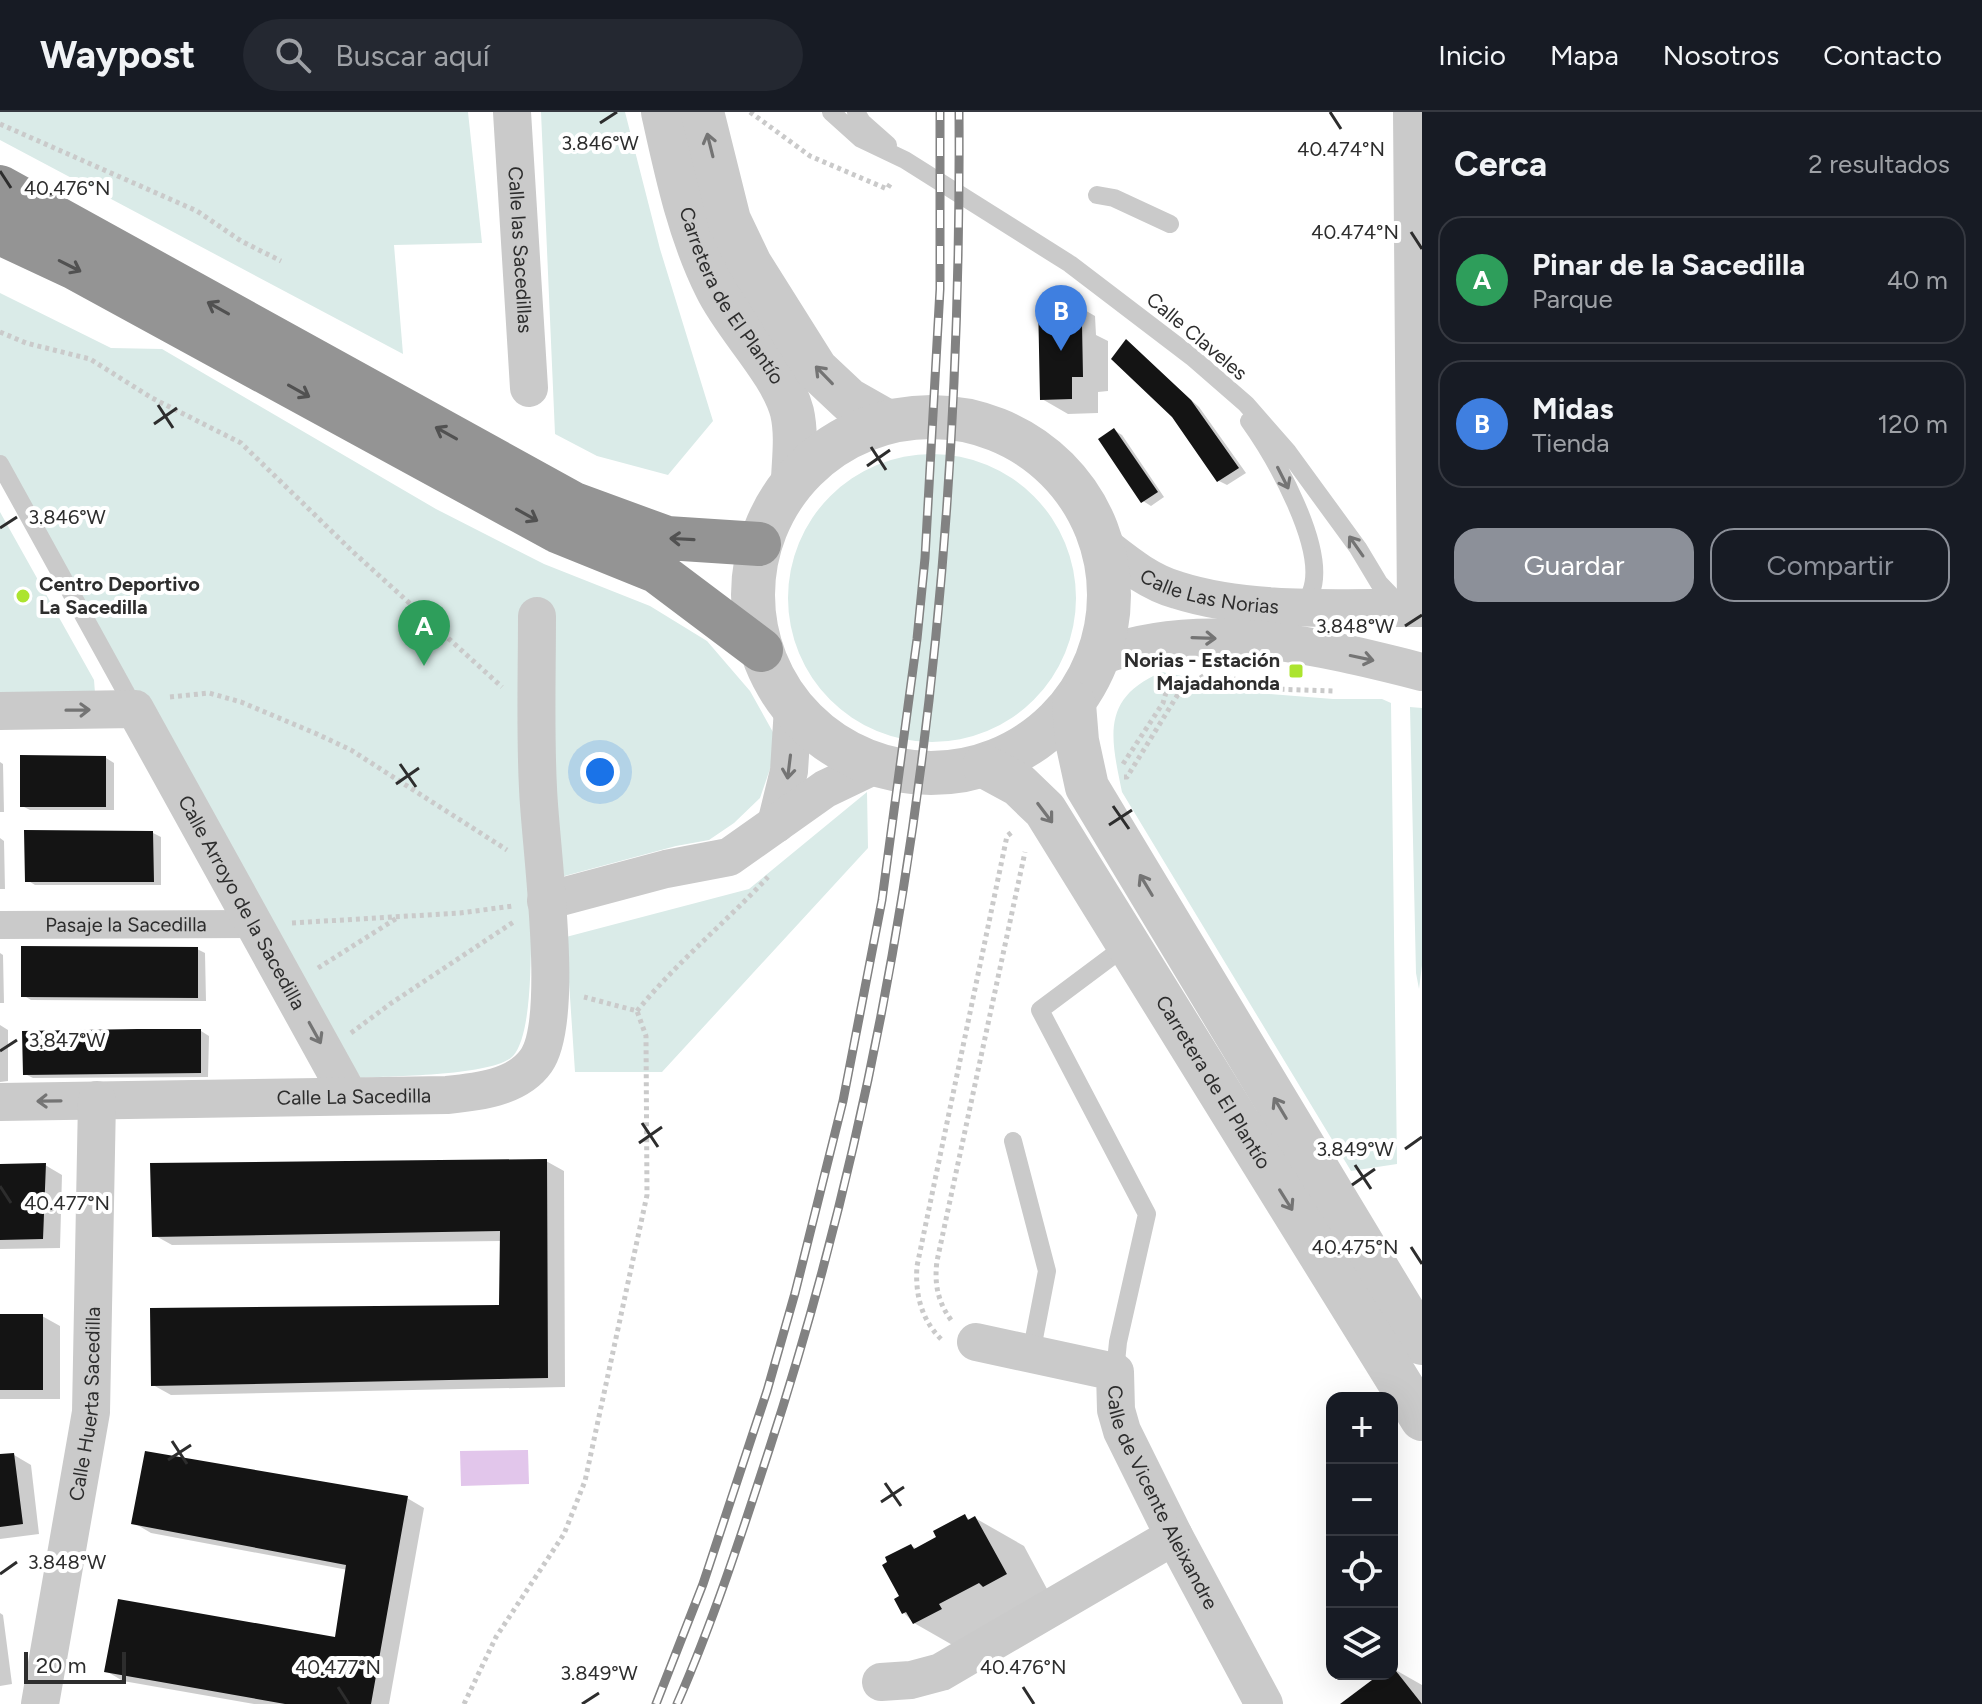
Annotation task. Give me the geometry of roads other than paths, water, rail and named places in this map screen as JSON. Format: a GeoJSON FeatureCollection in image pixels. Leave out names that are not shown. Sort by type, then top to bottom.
{"type":"FeatureCollection","features":[{"type":"Feature","properties":{"kind":"highway"},"geometry":{"type":"LineString","coordinates":[[0,187],[574,504],[667,538],[759,544]]}},
{"type":"Feature","properties":{"kind":"highway"},"geometry":{"type":"LineString","coordinates":[[0,233],[73,267],[557,531],[656,571],[761,650]]}},
{"type":"Feature","properties":{"kind":"street","name":"Calle las Sacedillas"},"geometry":{"type":"LineString","coordinates":[[512,112],[529,388]]}},
{"type":"Feature","properties":{"kind":"street","name":"Carretera de El Plantío"},"geometry":{"type":"LineString","coordinates":[[663,112],[694,234],[716,289],[780,386],[791,410],[795,436],[793,479]]}},
{"type":"Feature","properties":{"kind":"street","name":"Carretera de El Plantío"},"geometry":{"type":"LineString","coordinates":[[702,112],[729,220],[750,264],[816,369],[849,400],[886,421]]}},
{"type":"Feature","properties":{"kind":"street"},"geometry":{"type":"LineString","coordinates":[[1412,112],[1413,608]]}},
{"type":"Feature","properties":{"kind":"street"},"geometry":{"type":"LineString","coordinates":[[941,415],[996,427],[1044,454],[1081,495],[1104,546],[1111,601],[1101,656],[1074,704],[1034,742],[984,766],[930,774],[875,765],[830,743],[793,708],[774,681],[761,650],[752,597],[759,544],[773,510],[793,479],[835,443],[886,421],[941,415]]}},
{"type":"Feature","properties":{"kind":"street","name":"Calle Las Norias"},"geometry":{"type":"LineString","coordinates":[[1104,546],[1137,572],[1177,590],[1234,601],[1301,607],[1413,608]]}},
{"type":"Feature","properties":{"kind":"street","name":"Calle La Sacedilla"},"geometry":{"type":"LineString","coordinates":[[0,1102],[469,1093],[492,1089],[524,1073],[537,1060],[548,1030],[550,987],[538,787],[537,616]]}},
{"type":"Feature","properties":{"kind":"street","name":"Calle Las Norias"},"geometry":{"type":"LineString","coordinates":[[1101,656],[1126,646],[1174,637],[1301,646],[1417,672]]}},
{"type":"Feature","properties":{"kind":"street"},"geometry":{"type":"LineString","coordinates":[[1074,704],[1077,741],[1087,787],[1422,1343]]}},
{"type":"Feature","properties":{"kind":"street"},"geometry":{"type":"LineString","coordinates":[[784,818],[793,708]]}},
{"type":"Feature","properties":{"kind":"street"},"geometry":{"type":"LineString","coordinates":[[0,711],[135,709]]}},
{"type":"Feature","properties":{"kind":"street","name":"Calle Arroyo de la Sacedilla"},"geometry":{"type":"LineString","coordinates":[[135,709],[349,1096]]}},
{"type":"Feature","properties":{"kind":"street"},"geometry":{"type":"LineString","coordinates":[[545,885],[729,857],[825,789],[875,765]]}},
{"type":"Feature","properties":{"kind":"street","name":"Carretera de El Plantío"},"geometry":{"type":"LineString","coordinates":[[984,766],[1019,785],[1045,810],[1422,1419]]}},
{"type":"Feature","properties":{"kind":"street","name":"Pasaje la Sacedilla"},"geometry":{"type":"LineString","coordinates":[[0,925],[254,924]]}},
{"type":"Feature","properties":{"kind":"street","name":"Calle Huerta Sacedilla"},"geometry":{"type":"LineString","coordinates":[[40,1704],[91,1412],[97,1100]]}},
{"type":"Feature","properties":{"kind":"street","name":"Calle de Vicente Aleixandre"},"geometry":{"type":"LineString","coordinates":[[976,1342],[1115,1372],[1116,1410],[1122,1431],[1264,1704]]}},
{"type":"Feature","properties":{"kind":"street"},"geometry":{"type":"LineString","coordinates":[[881,1682],[911,1680],[941,1672],[1174,1536]]}},
{"type":"Feature","properties":{"kind":"lane"},"geometry":{"type":"LineString","coordinates":[[831,112],[861,139],[905,160]]}},
{"type":"Feature","properties":{"kind":"lane"},"geometry":{"type":"LineString","coordinates":[[856,112],[862,122],[905,160]]}},
{"type":"Feature","properties":{"kind":"lane","name":"Calle Claveles"},"geometry":{"type":"LineString","coordinates":[[905,160],[1085,275],[1192,357],[1246,404],[1288,452],[1358,548],[1379,583],[1413,608]]}},
{"type":"Feature","properties":{"kind":"lane"},"geometry":{"type":"LineString","coordinates":[[1097,195],[1114,198],[1170,224]]}},
{"type":"Feature","properties":{"kind":"lane"},"geometry":{"type":"LineString","coordinates":[[1227,389],[1277,465],[1307,535],[1314,576],[1311,593],[1301,607]]}},
{"type":"Feature","properties":{"kind":"lane","name":"Calle Arroyo de la Sacedilla"},"geometry":{"type":"LineString","coordinates":[[0,464],[135,709]]}},
{"type":"Feature","properties":{"kind":"lane"},"geometry":{"type":"LineString","coordinates":[[1115,1372],[1118,1342],[1147,1214],[1040,1010],[1127,945]]}},
{"type":"Feature","properties":{"kind":"lane"},"geometry":{"type":"LineString","coordinates":[[1013,1141],[1047,1271],[1031,1354]]}},
{"type":"Feature","properties":{"kind":"railway"},"geometry":{"type":"LineString","coordinates":[[656,1704],[703,1584],[767,1391],[795,1293],[843,1101],[882,900],[925,558],[940,289],[940,112]]}},
{"type":"Feature","properties":{"kind":"railway"},"geometry":{"type":"LineString","coordinates":[[677,1704],[737,1547],[818,1288],[859,1123],[892,957],[918,789],[937,621],[950,451],[957,282],[959,112]]}},
{"type":"Feature","properties":{"kind":"place","name":"Midas"},"geometry":{"type":"Point","coordinates":[1061,351]}},
{"type":"Feature","properties":{"kind":"place","name":"Centro Deportivo La Sacedilla"},"geometry":{"type":"Point","coordinates":[23,596]}},
{"type":"Feature","properties":{"kind":"place","name":"Pinar de la Sacedilla"},"geometry":{"type":"Point","coordinates":[424,666]}},
{"type":"Feature","properties":{"kind":"place","name":"Norias - Estación Majadahonda"},"geometry":{"type":"Point","coordinates":[1296,671]}}]}
